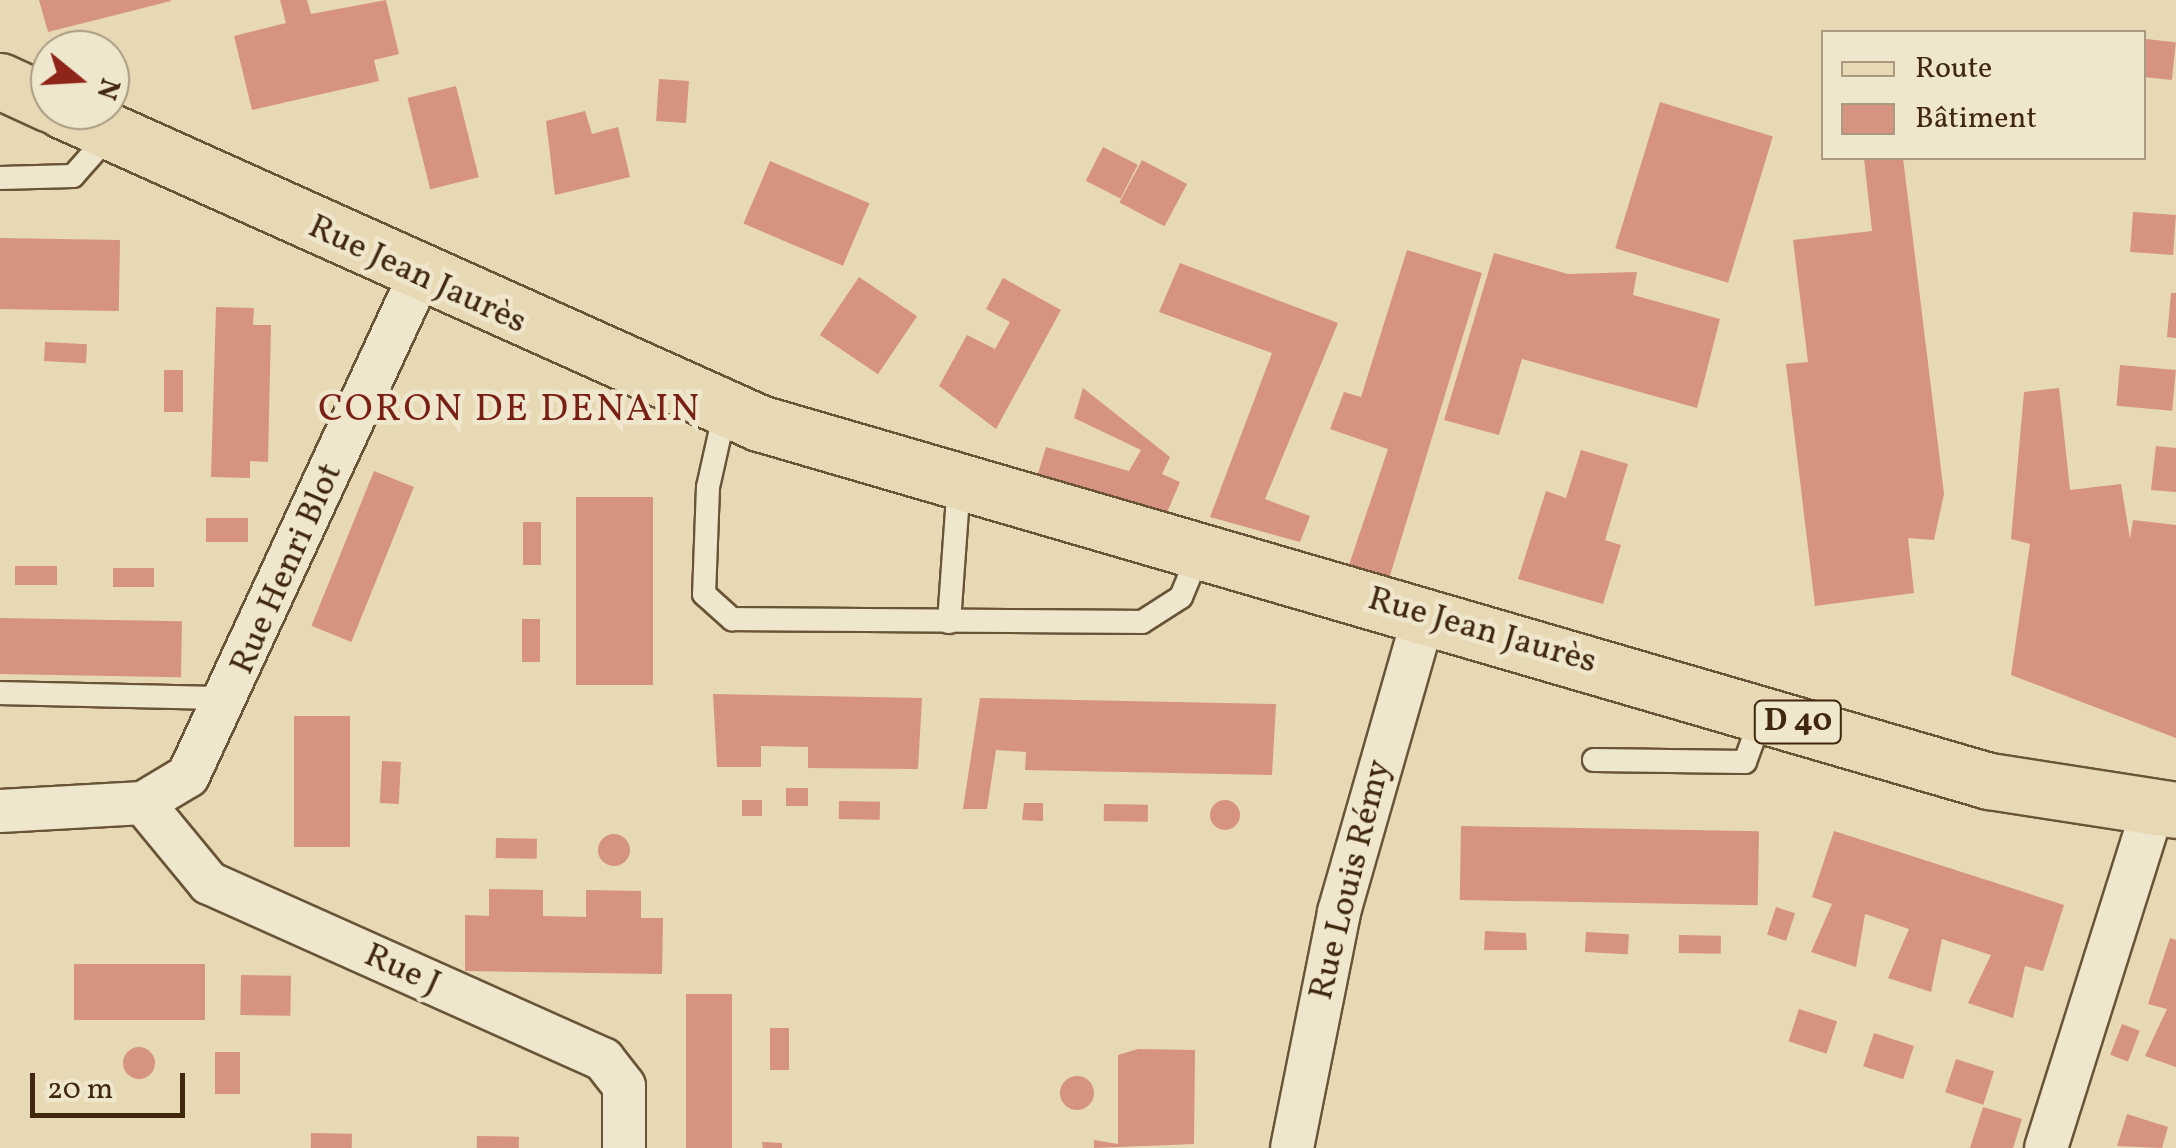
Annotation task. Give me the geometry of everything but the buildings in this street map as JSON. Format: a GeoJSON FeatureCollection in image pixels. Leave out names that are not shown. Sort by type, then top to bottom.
{"type":"FeatureCollection","features":[{"type":"Feature","properties":{"kind":"main road"},"geometry":{"type":"LineString","coordinates":[[0,81],[30,95]]}},
{"type":"Feature","properties":{"kind":"main road","name":"Rue Jean Jaurès"},"geometry":{"type":"LineString","coordinates":[[107,130],[419,277],[726,411],[959,482],[1764,711],[1989,781],[2165,808]]}},
{"type":"Feature","properties":{"kind":"street","name":"Rue Henri Blot"},"geometry":{"type":"LineString","coordinates":[[0,812],[144,803],[188,776],[230,698],[419,277]]}},
{"type":"Feature","properties":{"kind":"street","name":"Rue Louis Rémy"},"geometry":{"type":"LineString","coordinates":[[1292,1148],[1339,912],[1424,616]]}},
{"type":"Feature","properties":{"kind":"street","name":"Rue J"},"geometry":{"type":"LineString","coordinates":[[144,803],[176,854],[220,889],[603,1059],[624,1086],[624,1148]]}},
{"type":"Feature","properties":{"kind":"street"},"geometry":{"type":"LineString","coordinates":[[2048,1141],[2165,808]]}},
{"type":"Feature","properties":{"kind":"lane"},"geometry":{"type":"LineString","coordinates":[[0,178],[73,176],[111,132]]}},
{"type":"Feature","properties":{"kind":"lane"},"geometry":{"type":"LineString","coordinates":[[726,411],[708,487],[710,605],[751,621],[1157,618],[1181,597],[1200,551]]}},
{"type":"Feature","properties":{"kind":"lane"},"geometry":{"type":"LineString","coordinates":[[949,622],[959,482]]}},
{"type":"Feature","properties":{"kind":"lane","name":"Rue Henri Blot"},"geometry":{"type":"LineString","coordinates":[[0,693],[230,698]]}},
{"type":"Feature","properties":{"kind":"lane"},"geometry":{"type":"LineString","coordinates":[[1594,760],[1745,762],[1764,711]]}},
{"type":"Feature","properties":{"kind":"district","name":"CORON DE DENAIN"},"geometry":{"type":"Point","coordinates":[510,411]}}]}
